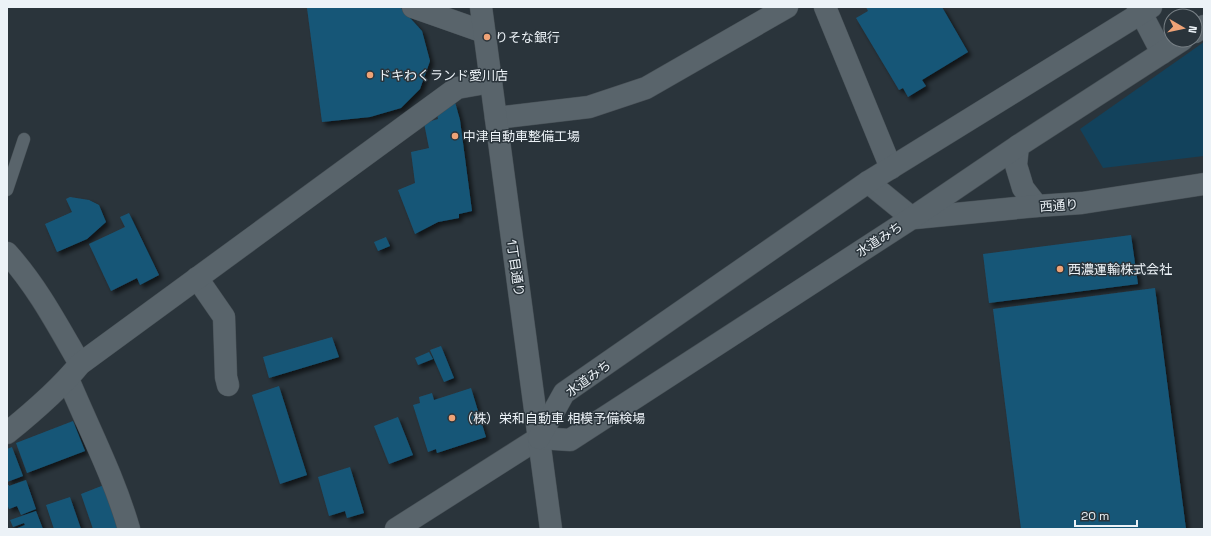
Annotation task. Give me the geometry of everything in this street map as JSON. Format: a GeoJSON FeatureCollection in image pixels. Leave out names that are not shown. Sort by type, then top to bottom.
{"type":"FeatureCollection","features":[{"type":"Feature","properties":{"kind":"street"},"geometry":{"type":"LineString","coordinates":[[413,7],[484,32]]}},
{"type":"Feature","properties":{"kind":"street","name":"1丁目通り"},"geometry":{"type":"LineString","coordinates":[[481,7],[551,529]]}},
{"type":"Feature","properties":{"kind":"street"},"geometry":{"type":"LineString","coordinates":[[496,118],[589,107],[646,88],[787,7]]}},
{"type":"Feature","properties":{"kind":"street"},"geometry":{"type":"LineString","coordinates":[[825,7],[891,168]]}},
{"type":"Feature","properties":{"kind":"street"},"geometry":{"type":"LineString","coordinates":[[1144,9],[1162,53]]}},
{"type":"Feature","properties":{"kind":"street","name":"水道みち"},"geometry":{"type":"LineString","coordinates":[[1144,9],[868,182],[564,393],[539,438],[570,440],[912,218],[1018,146],[1170,48]]}},
{"type":"Feature","properties":{"kind":"street"},"geometry":{"type":"LineString","coordinates":[[7,434],[24,420],[74,372],[197,278],[457,88],[491,82]]}},
{"type":"Feature","properties":{"kind":"street"},"geometry":{"type":"LineString","coordinates":[[1018,146],[1016,165],[1023,188],[1037,206]]}},
{"type":"Feature","properties":{"kind":"street"},"geometry":{"type":"LineString","coordinates":[[868,182],[912,218]]}},
{"type":"Feature","properties":{"kind":"street","name":"西通り"},"geometry":{"type":"LineString","coordinates":[[912,218],[1082,203],[1204,184]]}},
{"type":"Feature","properties":{"kind":"street"},"geometry":{"type":"LineString","coordinates":[[7,253],[20,267],[44,301],[74,372],[85,419],[110,474],[130,529]]}},
{"type":"Feature","properties":{"kind":"street"},"geometry":{"type":"LineString","coordinates":[[197,278],[224,317],[226,377],[228,385]]}},
{"type":"Feature","properties":{"kind":"street"},"geometry":{"type":"LineString","coordinates":[[396,529],[539,438]]}},
{"type":"Feature","properties":{"kind":"lane"},"geometry":{"type":"LineString","coordinates":[[7,190],[24,139]]}},
{"type":"Feature","properties":{"kind":"shaded area"},"geometry":{"type":"Polygon","coordinates":[[[1204,42],[1204,156],[1103,168],[1080,129],[1195,48],[1203,48],[1204,42]]]}},
{"type":"Feature","properties":{"kind":"building"},"geometry":{"type":"Polygon","coordinates":[[[866,7],[942,7],[968,52],[922,80],[926,86],[908,97],[903,88],[899,90],[856,18],[868,11],[866,7]]]}},
{"type":"Feature","properties":{"kind":"building","name":"ドキわくランド愛川店"},"geometry":{"type":"Polygon","coordinates":[[[307,8],[401,8],[422,31],[430,61],[420,89],[401,108],[370,117],[322,122],[307,8]]]}},
{"type":"Feature","properties":{"kind":"building"},"geometry":{"type":"Polygon","coordinates":[[[455,102],[460,120],[472,211],[459,214],[459,218],[438,222],[415,234],[398,190],[415,183],[411,152],[429,148],[424,123],[438,119],[437,113],[455,102]]]}},
{"type":"Feature","properties":{"kind":"building"},"geometry":{"type":"Polygon","coordinates":[[[70,197],[89,200],[99,205],[106,222],[87,239],[57,252],[45,224],[72,212],[66,199],[70,197]]]}},
{"type":"Feature","properties":{"kind":"building"},"geometry":{"type":"Polygon","coordinates":[[[129,213],[159,275],[140,285],[137,278],[111,291],[89,244],[125,227],[120,217],[129,213]]]}},
{"type":"Feature","properties":{"kind":"building","name":"西濃運輸株式会社"},"geometry":{"type":"Polygon","coordinates":[[[1131,235],[1138,284],[989,303],[983,254],[1131,235]]]}},
{"type":"Feature","properties":{"kind":"building"},"geometry":{"type":"Polygon","coordinates":[[[386,237],[390,246],[378,251],[374,242],[386,237]]]}},
{"type":"Feature","properties":{"kind":"building"},"geometry":{"type":"Polygon","coordinates":[[[1155,288],[1186,529],[1021,529],[993,309],[1155,288]]]}},
{"type":"Feature","properties":{"kind":"building"},"geometry":{"type":"Polygon","coordinates":[[[332,337],[339,357],[269,378],[263,357],[332,337]]]}},
{"type":"Feature","properties":{"kind":"building"},"geometry":{"type":"Polygon","coordinates":[[[441,346],[454,378],[444,382],[430,350],[441,346]]]}},
{"type":"Feature","properties":{"kind":"building"},"geometry":{"type":"Polygon","coordinates":[[[429,352],[433,359],[418,365],[415,358],[429,352]]]}},
{"type":"Feature","properties":{"kind":"building"},"geometry":{"type":"Polygon","coordinates":[[[279,386],[307,475],[280,484],[252,395],[279,386]]]}},
{"type":"Feature","properties":{"kind":"building"},"geometry":{"type":"Polygon","coordinates":[[[471,388],[486,437],[437,453],[436,449],[428,452],[413,405],[420,403],[419,397],[432,393],[434,400],[471,388]]]}},
{"type":"Feature","properties":{"kind":"building"},"geometry":{"type":"Polygon","coordinates":[[[398,417],[413,455],[389,464],[374,426],[398,417]]]}},
{"type":"Feature","properties":{"kind":"building"},"geometry":{"type":"Polygon","coordinates":[[[73,421],[85,451],[27,473],[16,443],[73,421]]]}},
{"type":"Feature","properties":{"kind":"building"},"geometry":{"type":"Polygon","coordinates":[[[12,447],[23,476],[7,482],[7,449],[12,447]]]}},
{"type":"Feature","properties":{"kind":"building"},"geometry":{"type":"Polygon","coordinates":[[[350,467],[364,513],[347,518],[345,511],[329,516],[318,477],[350,467]]]}},
{"type":"Feature","properties":{"kind":"building"},"geometry":{"type":"Polygon","coordinates":[[[26,480],[36,509],[21,515],[17,506],[9,509],[7,504],[7,485],[9,486],[26,480]]]}},
{"type":"Feature","properties":{"kind":"building"},"geometry":{"type":"Polygon","coordinates":[[[104,485],[120,529],[93,529],[81,494],[104,485]]]}},
{"type":"Feature","properties":{"kind":"building"},"geometry":{"type":"Polygon","coordinates":[[[70,497],[81,529],[54,529],[46,505],[70,497]]]}},
{"type":"Feature","properties":{"kind":"building"},"geometry":{"type":"Polygon","coordinates":[[[36,511],[43,529],[15,529],[25,525],[24,523],[13,527],[10,520],[36,511]]]}},
{"type":"Feature","properties":{"kind":"place","name":"りそな銀行"},"geometry":{"type":"Point","coordinates":[487,37]}},
{"type":"Feature","properties":{"kind":"place","name":"ドキわくランド愛川店"},"geometry":{"type":"Point","coordinates":[370,75]}},
{"type":"Feature","properties":{"kind":"place","name":"中津自動車整備工場"},"geometry":{"type":"Point","coordinates":[455,136]}},
{"type":"Feature","properties":{"kind":"place","name":"西濃運輸株式会社"},"geometry":{"type":"Point","coordinates":[1060,269]}},
{"type":"Feature","properties":{"kind":"place","name":"（株）栄和自動車 相模予備検場"},"geometry":{"type":"Point","coordinates":[452,418]}}]}
